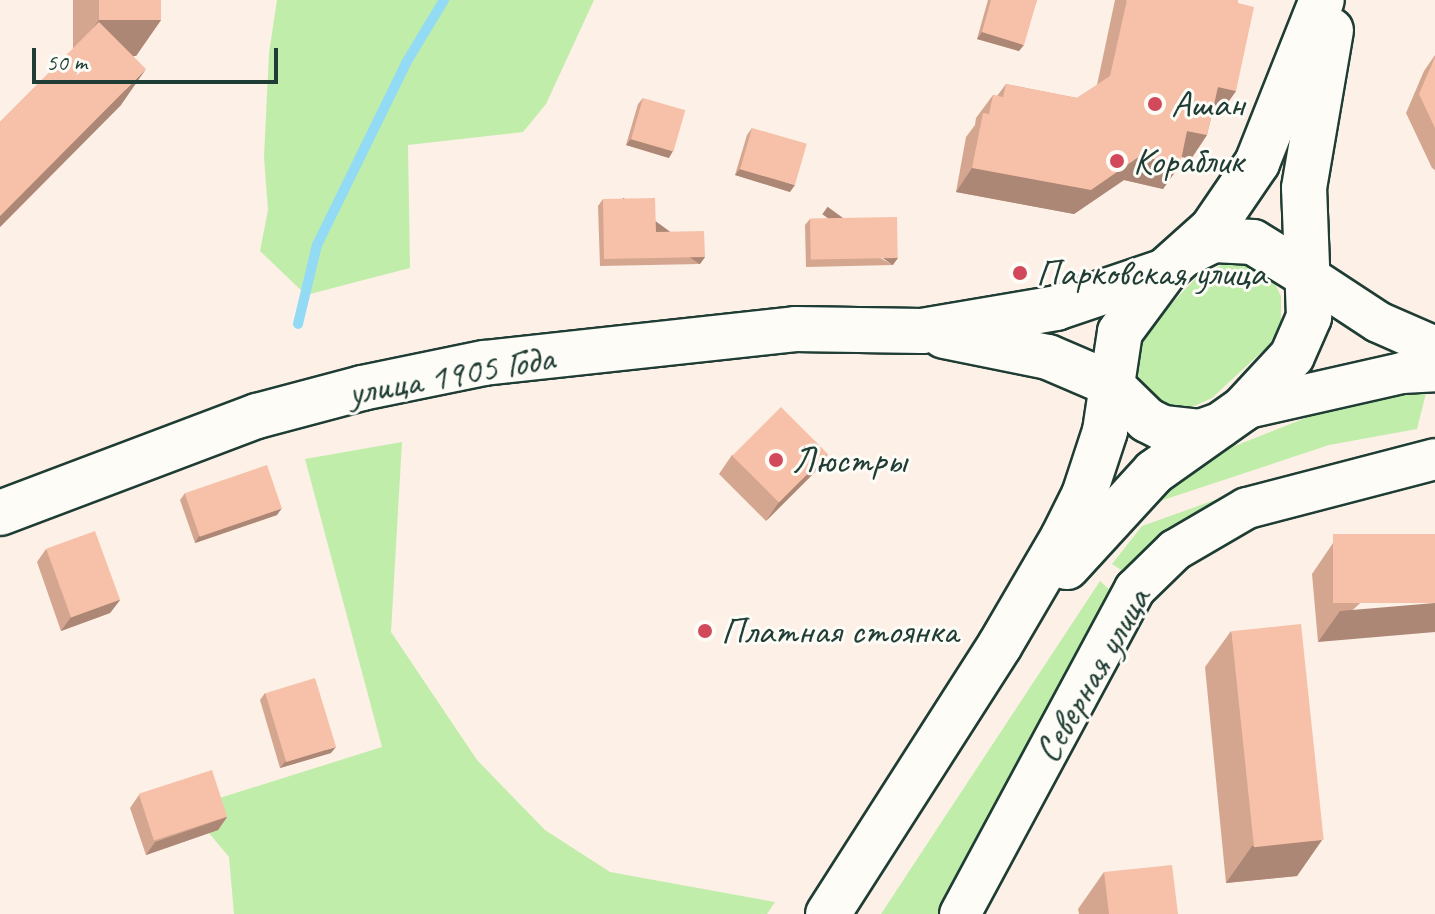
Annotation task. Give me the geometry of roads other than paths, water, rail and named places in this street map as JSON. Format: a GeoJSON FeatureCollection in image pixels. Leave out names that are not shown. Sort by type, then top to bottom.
{"type":"FeatureCollection","features":[{"type":"Feature","properties":{"kind":"main road","name":"Северная улица"},"geometry":{"type":"LineString","coordinates":[[828,914],[1000,645],[1077,509],[1105,431],[1109,383],[1120,332],[1176,262],[1212,229],[1257,163],[1322,0]]}},
{"type":"Feature","properties":{"kind":"main road","name":"Северная улица"},"geometry":{"type":"LineString","coordinates":[[1000,645],[1125,499],[1184,448],[1234,416],[1269,386],[1303,333],[1310,301],[1305,274],[1304,188],[1336,0]]}},
{"type":"Feature","properties":{"kind":"main road"},"geometry":{"type":"LineString","coordinates":[[1176,262],[1214,240],[1253,242],[1305,274]]}},
{"type":"Feature","properties":{"kind":"main road","name":"улица 1905 Года"},"geometry":{"type":"LineString","coordinates":[[922,331],[1080,302],[1176,262]]}},
{"type":"Feature","properties":{"kind":"main road","name":"улица 1905 Года"},"geometry":{"type":"LineString","coordinates":[[0,513],[257,416],[469,366],[795,329],[922,331],[1048,357],[1109,383]]}},
{"type":"Feature","properties":{"kind":"main road"},"geometry":{"type":"LineString","coordinates":[[1048,357],[1087,412],[1094,439],[1092,467]]}},
{"type":"Feature","properties":{"kind":"main road"},"geometry":{"type":"LineString","coordinates":[[1109,383],[1147,420],[1163,428],[1200,432],[1234,416]]}},
{"type":"Feature","properties":{"kind":"street"},"geometry":{"type":"LineString","coordinates":[[1305,274],[1378,322],[1435,347]]}},
{"type":"Feature","properties":{"kind":"street"},"geometry":{"type":"LineString","coordinates":[[1234,416],[1402,373],[1435,371]]}},
{"type":"Feature","properties":{"kind":"street","name":"Северная улица"},"geometry":{"type":"LineString","coordinates":[[960,914],[1135,589],[1175,550],[1247,508],[1431,459]]}},
{"type":"Feature","properties":{"kind":"waterway"},"geometry":{"type":"LineString","coordinates":[[298,324],[317,245],[406,63],[444,0]]}},
{"type":"Feature","properties":{"kind":"place","name":"Ашан"},"geometry":{"type":"Point","coordinates":[1155,104]}},
{"type":"Feature","properties":{"kind":"place","name":"Кораблик"},"geometry":{"type":"Point","coordinates":[1117,161]}},
{"type":"Feature","properties":{"kind":"place","name":"Парковская улица"},"geometry":{"type":"Point","coordinates":[1020,273]}},
{"type":"Feature","properties":{"kind":"place","name":"Люстры"},"geometry":{"type":"Point","coordinates":[776,460]}},
{"type":"Feature","properties":{"kind":"place","name":"Платная стоянка"},"geometry":{"type":"Point","coordinates":[705,631]}}]}
